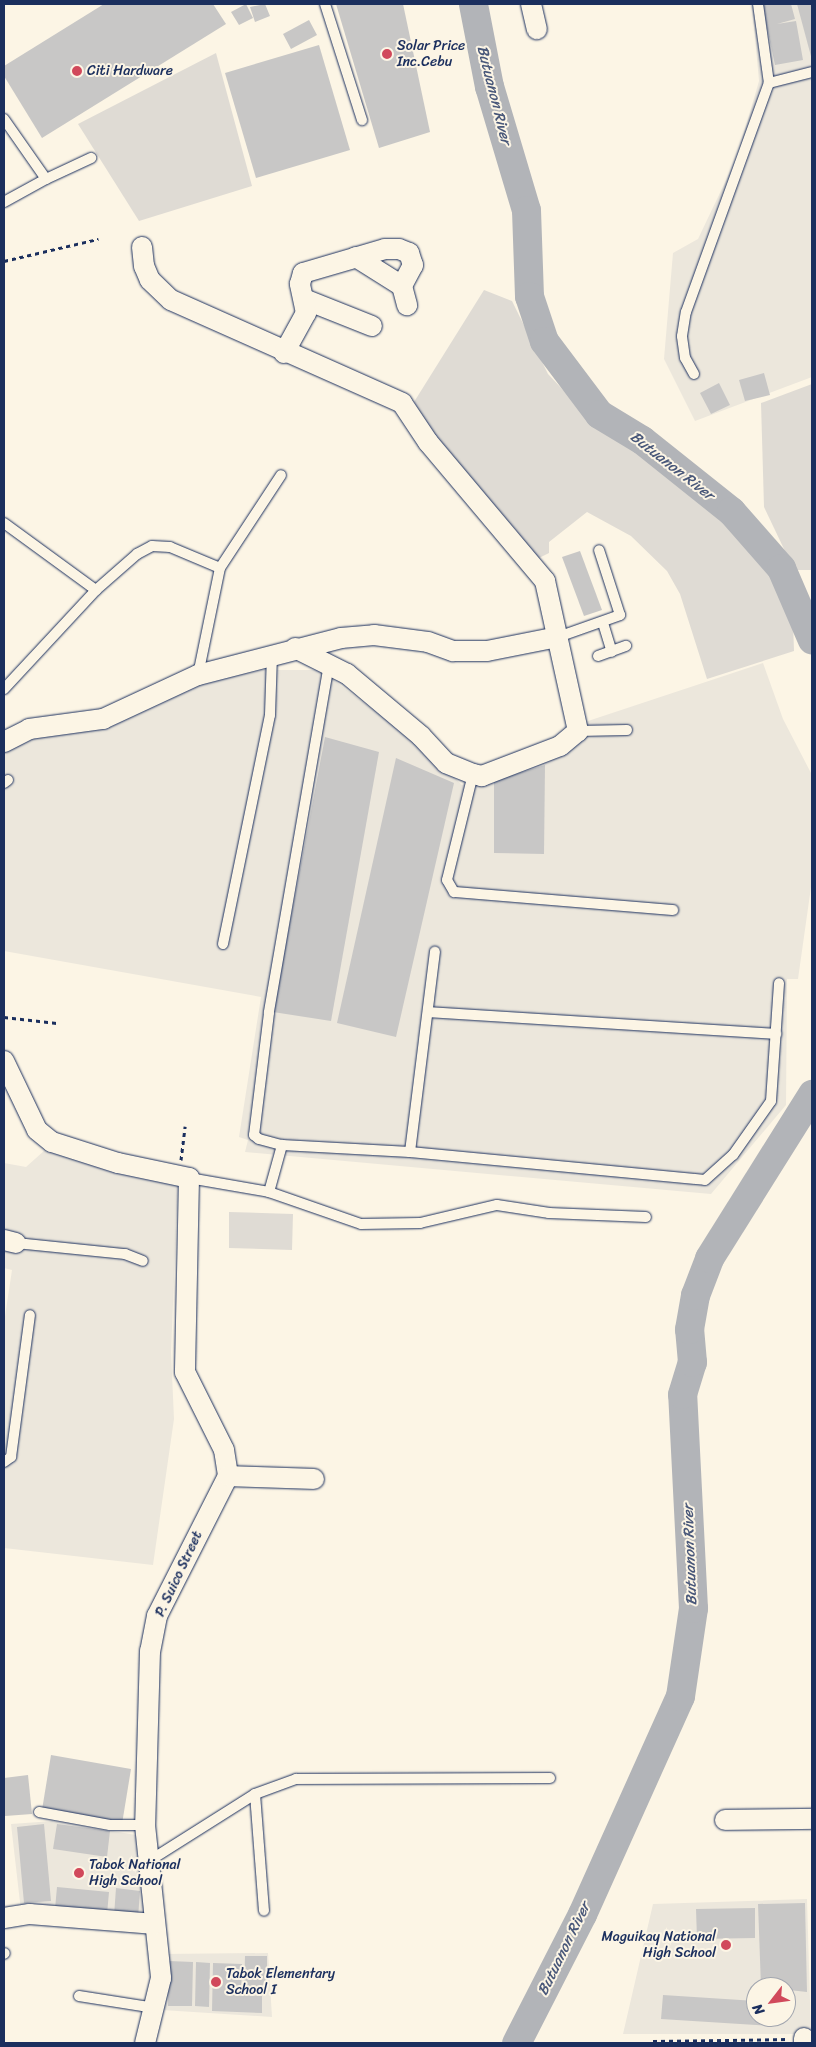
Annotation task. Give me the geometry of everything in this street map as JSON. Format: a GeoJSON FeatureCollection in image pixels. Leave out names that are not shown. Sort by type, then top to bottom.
{"type":"FeatureCollection","features":[{"type":"Feature","properties":{"kind":"street"},"geometry":{"type":"LineString","coordinates":[[531,4],[537,29]]}},
{"type":"Feature","properties":{"kind":"street"},"geometry":{"type":"LineString","coordinates":[[142,247],[144,266],[150,280],[171,300],[402,404],[469,493],[534,564],[545,581],[578,731],[560,746],[482,776],[473,774],[446,763],[410,726],[329,664],[295,648]]}},
{"type":"Feature","properties":{"kind":"street"},"geometry":{"type":"LineString","coordinates":[[284,352],[306,313],[300,284],[303,273],[356,257],[385,249],[409,253],[413,265],[405,295],[356,257]]}},
{"type":"Feature","properties":{"kind":"street"},"geometry":{"type":"LineString","coordinates":[[304,299],[372,326]]}},
{"type":"Feature","properties":{"kind":"street"},"geometry":{"type":"LineString","coordinates":[[4,742],[29,729],[102,719],[198,676],[295,648],[374,635],[428,642],[453,651],[487,651],[558,637]]}},
{"type":"Feature","properties":{"kind":"street"},"geometry":{"type":"LineString","coordinates":[[4,1061],[37,1130],[52,1142],[184,1178],[185,1372],[224,1450],[228,1476],[314,1479]]}},
{"type":"Feature","properties":{"kind":"street","name":"P. Suico Street"},"geometry":{"type":"LineString","coordinates":[[145,2043],[156,2008],[161,1978],[145,1825],[146,1682],[158,1616],[228,1476]]}},
{"type":"Feature","properties":{"kind":"street"},"geometry":{"type":"LineString","coordinates":[[725,1820],[812,1819]]}},
{"type":"Feature","properties":{"kind":"street"},"geometry":{"type":"LineString","coordinates":[[4,1918],[30,1914],[155,1924]]}},
{"type":"Feature","properties":{"kind":"lane"},"geometry":{"type":"LineString","coordinates":[[324,4],[362,120]]}},
{"type":"Feature","properties":{"kind":"lane"},"geometry":{"type":"LineString","coordinates":[[694,374],[685,358],[682,336],[686,312],[769,83],[758,4]]}},
{"type":"Feature","properties":{"kind":"lane"},"geometry":{"type":"LineString","coordinates":[[769,83],[812,72]]}},
{"type":"Feature","properties":{"kind":"lane"},"geometry":{"type":"LineString","coordinates":[[4,119],[46,179]]}},
{"type":"Feature","properties":{"kind":"lane"},"geometry":{"type":"LineString","coordinates":[[4,202],[46,179],[91,158]]}},
{"type":"Feature","properties":{"kind":"lane"},"geometry":{"type":"LineString","coordinates":[[198,676],[220,568],[280,475]]}},
{"type":"Feature","properties":{"kind":"lane"},"geometry":{"type":"LineString","coordinates":[[4,523],[96,590]]}},
{"type":"Feature","properties":{"kind":"lane"},"geometry":{"type":"LineString","coordinates":[[4,689],[96,590],[137,554],[152,546],[170,547],[220,568]]}},
{"type":"Feature","properties":{"kind":"lane"},"geometry":{"type":"LineString","coordinates":[[558,637],[603,623],[620,615],[599,550]]}},
{"type":"Feature","properties":{"kind":"lane"},"geometry":{"type":"LineString","coordinates":[[603,623],[612,652]]}},
{"type":"Feature","properties":{"kind":"lane"},"geometry":{"type":"LineString","coordinates":[[598,656],[626,646]]}},
{"type":"Feature","properties":{"kind":"lane"},"geometry":{"type":"LineString","coordinates":[[223,944],[270,715],[272,654]]}},
{"type":"Feature","properties":{"kind":"lane"},"geometry":{"type":"LineString","coordinates":[[329,664],[269,1013],[254,1134],[263,1142],[282,1145],[410,1152],[705,1180],[733,1155],[771,1101],[779,983]]}},
{"type":"Feature","properties":{"kind":"lane"},"geometry":{"type":"LineString","coordinates":[[578,731],[627,730]]}},
{"type":"Feature","properties":{"kind":"lane"},"geometry":{"type":"LineString","coordinates":[[473,774],[447,880],[454,892],[673,910]]}},
{"type":"Feature","properties":{"kind":"lane"},"geometry":{"type":"LineString","coordinates":[[410,1152],[435,952]]}},
{"type":"Feature","properties":{"kind":"lane"},"geometry":{"type":"LineString","coordinates":[[428,1012],[776,1034]]}},
{"type":"Feature","properties":{"kind":"lane"},"geometry":{"type":"LineString","coordinates":[[269,1192],[282,1145]]}},
{"type":"Feature","properties":{"kind":"lane"},"geometry":{"type":"LineString","coordinates":[[184,1178],[269,1192],[361,1224],[420,1223],[497,1205],[549,1214],[646,1217]]}},
{"type":"Feature","properties":{"kind":"lane"},"geometry":{"type":"LineString","coordinates":[[10,1242],[125,1254],[142,1261]]}},
{"type":"Feature","properties":{"kind":"lane"},"geometry":{"type":"LineString","coordinates":[[4,1462],[11,1457],[30,1315]]}},
{"type":"Feature","properties":{"kind":"lane"},"geometry":{"type":"LineString","coordinates":[[149,1861],[256,1794],[313,1776],[550,1778]]}},
{"type":"Feature","properties":{"kind":"lane"},"geometry":{"type":"LineString","coordinates":[[256,1794],[264,1911]]}},
{"type":"Feature","properties":{"kind":"lane"},"geometry":{"type":"LineString","coordinates":[[39,1812],[110,1825],[145,1825]]}},
{"type":"Feature","properties":{"kind":"lane"},"geometry":{"type":"LineString","coordinates":[[79,1996],[156,2008]]}},
{"type":"Feature","properties":{"kind":"path"},"geometry":{"type":"LineString","coordinates":[[4,261],[98,239]]}},
{"type":"Feature","properties":{"kind":"path"},"geometry":{"type":"LineString","coordinates":[[4,1017],[57,1022]]}},
{"type":"Feature","properties":{"kind":"path"},"geometry":{"type":"LineString","coordinates":[[184,1178],[185,1126]]}},
{"type":"Feature","properties":{"kind":"path"},"geometry":{"type":"LineString","coordinates":[[653,2041],[804,2041]]}},
{"type":"Feature","properties":{"kind":"shaded area"},"geometry":{"type":"Polygon","coordinates":[[[752,4],[812,4],[812,377],[695,421],[664,359],[673,253],[698,239],[737,157],[759,81],[752,4]]]}},
{"type":"Feature","properties":{"kind":"shaded area"},"geometry":{"type":"Polygon","coordinates":[[[216,53],[252,186],[139,221],[78,124],[216,53]]]}},
{"type":"Feature","properties":{"kind":"shaded area"},"geometry":{"type":"Polygon","coordinates":[[[484,290],[512,301],[548,374],[595,424],[641,449],[700,494],[757,549],[773,571],[793,622],[794,651],[707,679],[680,594],[667,571],[631,536],[587,512],[549,542],[549,553],[539,558],[530,553],[517,531],[476,489],[434,435],[414,402],[484,290]]]}},
{"type":"Feature","properties":{"kind":"shaded area"},"geometry":{"type":"Polygon","coordinates":[[[812,384],[812,570],[794,570],[764,507],[761,403],[812,384]]]}},
{"type":"Feature","properties":{"kind":"shaded area"},"geometry":{"type":"Polygon","coordinates":[[[763,663],[783,719],[812,775],[812,880],[798,979],[787,979],[786,1105],[711,1194],[245,1152],[248,1140],[239,1137],[261,997],[4,951],[4,750],[21,739],[195,685],[262,670],[320,670],[416,742],[462,785],[586,737],[585,722],[763,663]]]}},
{"type":"Feature","properties":{"kind":"shaded area"},"geometry":{"type":"Polygon","coordinates":[[[45,1150],[178,1183],[171,1352],[174,1419],[153,1565],[4,1548],[4,1323],[12,1270],[4,1268],[4,1163],[26,1167],[45,1150]]]}},
{"type":"Feature","properties":{"kind":"shaded area"},"geometry":{"type":"Polygon","coordinates":[[[229,1212],[293,1214],[292,1250],[229,1248],[229,1212]]]}},
{"type":"Feature","properties":{"kind":"shaded area","name":"Tabok National High School"},"geometry":{"type":"Polygon","coordinates":[[[53,1821],[136,1835],[147,1921],[21,1911],[11,1824],[53,1821]]]}},
{"type":"Feature","properties":{"kind":"shaded area","name":"Maguikay National High School"},"geometry":{"type":"Polygon","coordinates":[[[807,1899],[811,2034],[623,2034],[653,1904],[807,1899]]]}},
{"type":"Feature","properties":{"kind":"shaded area","name":"Tabok Elementary School I"},"geometry":{"type":"Polygon","coordinates":[[[268,1953],[272,2017],[162,2010],[163,1954],[268,1953]]]}},
{"type":"Feature","properties":{"kind":"building","name":"Citi Hardware"},"geometry":{"type":"Polygon","coordinates":[[[104,4],[213,4],[226,24],[42,138],[4,76],[4,66],[104,4]]]}},
{"type":"Feature","properties":{"kind":"building"},"geometry":{"type":"Polygon","coordinates":[[[246,4],[253,18],[239,25],[231,12],[246,4]]]}},
{"type":"Feature","properties":{"kind":"building"},"geometry":{"type":"Polygon","coordinates":[[[265,4],[270,16],[255,22],[250,7],[265,4]]]}},
{"type":"Feature","properties":{"kind":"building"},"geometry":{"type":"Polygon","coordinates":[[[336,4],[403,4],[430,132],[379,148],[336,4]]]}},
{"type":"Feature","properties":{"kind":"building"},"geometry":{"type":"Polygon","coordinates":[[[762,4],[791,4],[795,19],[777,24],[796,21],[803,60],[775,65],[762,4]]]}},
{"type":"Feature","properties":{"kind":"building"},"geometry":{"type":"Polygon","coordinates":[[[797,4],[812,4],[812,60],[797,4]]]}},
{"type":"Feature","properties":{"kind":"building"},"geometry":{"type":"Polygon","coordinates":[[[309,20],[317,35],[291,49],[283,34],[309,20]]]}},
{"type":"Feature","properties":{"kind":"building"},"geometry":{"type":"Polygon","coordinates":[[[319,45],[350,150],[256,178],[225,73],[319,45]]]}},
{"type":"Feature","properties":{"kind":"building"},"geometry":{"type":"Polygon","coordinates":[[[764,373],[770,395],[745,401],[739,380],[764,373]]]}},
{"type":"Feature","properties":{"kind":"building"},"geometry":{"type":"Polygon","coordinates":[[[719,383],[730,405],[711,414],[700,393],[719,383]]]}},
{"type":"Feature","properties":{"kind":"building"},"geometry":{"type":"Polygon","coordinates":[[[580,551],[602,610],[584,616],[562,557],[580,551]]]}},
{"type":"Feature","properties":{"kind":"building"},"geometry":{"type":"Polygon","coordinates":[[[325,737],[379,752],[331,1021],[273,1012],[325,737]]]}},
{"type":"Feature","properties":{"kind":"building"},"geometry":{"type":"Polygon","coordinates":[[[396,758],[454,783],[396,1037],[337,1023],[396,758]]]}},
{"type":"Feature","properties":{"kind":"building"},"geometry":{"type":"Polygon","coordinates":[[[545,765],[544,854],[494,853],[494,781],[545,765]]]}},
{"type":"Feature","properties":{"kind":"building"},"geometry":{"type":"Polygon","coordinates":[[[51,1755],[131,1769],[122,1824],[42,1810],[51,1755]]]}},
{"type":"Feature","properties":{"kind":"building"},"geometry":{"type":"Polygon","coordinates":[[[28,1775],[32,1814],[5,1816],[4,1778],[28,1775]]]}},
{"type":"Feature","properties":{"kind":"building"},"geometry":{"type":"Polygon","coordinates":[[[44,1824],[51,1901],[24,1903],[17,1827],[44,1824]]]}},
{"type":"Feature","properties":{"kind":"building"},"geometry":{"type":"Polygon","coordinates":[[[57,1824],[110,1831],[107,1857],[53,1849],[57,1824]]]}},
{"type":"Feature","properties":{"kind":"building"},"geometry":{"type":"Polygon","coordinates":[[[57,1887],[109,1892],[107,1914],[55,1909],[57,1887]]]}},
{"type":"Feature","properties":{"kind":"building"},"geometry":{"type":"Polygon","coordinates":[[[116,1888],[140,1891],[138,1918],[114,1916],[116,1888]]]}},
{"type":"Feature","properties":{"kind":"building"},"geometry":{"type":"Polygon","coordinates":[[[805,1903],[807,1992],[796,1991],[796,1977],[761,1977],[758,1904],[805,1903]]]}},
{"type":"Feature","properties":{"kind":"building"},"geometry":{"type":"Polygon","coordinates":[[[755,1908],[755,1938],[697,1939],[696,1909],[755,1908]]]}},
{"type":"Feature","properties":{"kind":"building"},"geometry":{"type":"Polygon","coordinates":[[[245,1956],[267,1956],[267,1994],[244,1994],[245,1956]]]}},
{"type":"Feature","properties":{"kind":"building"},"geometry":{"type":"Polygon","coordinates":[[[169,1961],[193,1962],[192,2006],[168,2006],[169,1961]]]}},
{"type":"Feature","properties":{"kind":"building"},"geometry":{"type":"Polygon","coordinates":[[[196,1962],[210,1963],[209,2007],[195,2006],[196,1962]]]}},
{"type":"Feature","properties":{"kind":"building"},"geometry":{"type":"Polygon","coordinates":[[[213,1963],[242,1964],[241,1995],[262,1996],[262,2013],[212,2011],[213,1963]]]}},
{"type":"Feature","properties":{"kind":"building"},"geometry":{"type":"Polygon","coordinates":[[[663,1995],[746,2000],[746,2024],[661,2019],[663,1995]]]}},
{"type":"Feature","properties":{"kind":"waterway","name":"Butuanon River"},"geometry":{"type":"LineString","coordinates":[[473,4],[489,86],[526,210],[529,296],[544,341],[599,414],[642,440],[731,511],[781,568],[812,640]]}},
{"type":"Feature","properties":{"kind":"waterway","name":"Butuanon River"},"geometry":{"type":"LineString","coordinates":[[516,2043],[582,1914],[680,1696],[693,1608],[682,1394],[692,1362],[689,1329],[695,1295],[709,1258],[812,1094]]}},
{"type":"Feature","properties":{"kind":"place","name":"Solar Price Inc.Cebu"},"geometry":{"type":"Point","coordinates":[387,54]}},
{"type":"Feature","properties":{"kind":"place","name":"Citi Hardware"},"geometry":{"type":"Point","coordinates":[77,71]}},
{"type":"Feature","properties":{"kind":"place","name":"Tabok National High School"},"geometry":{"type":"Point","coordinates":[79,1873]}},
{"type":"Feature","properties":{"kind":"place","name":"Maguikay National High School"},"geometry":{"type":"Point","coordinates":[726,1945]}},
{"type":"Feature","properties":{"kind":"place","name":"Tabok Elementary School I"},"geometry":{"type":"Point","coordinates":[216,1982]}}]}
